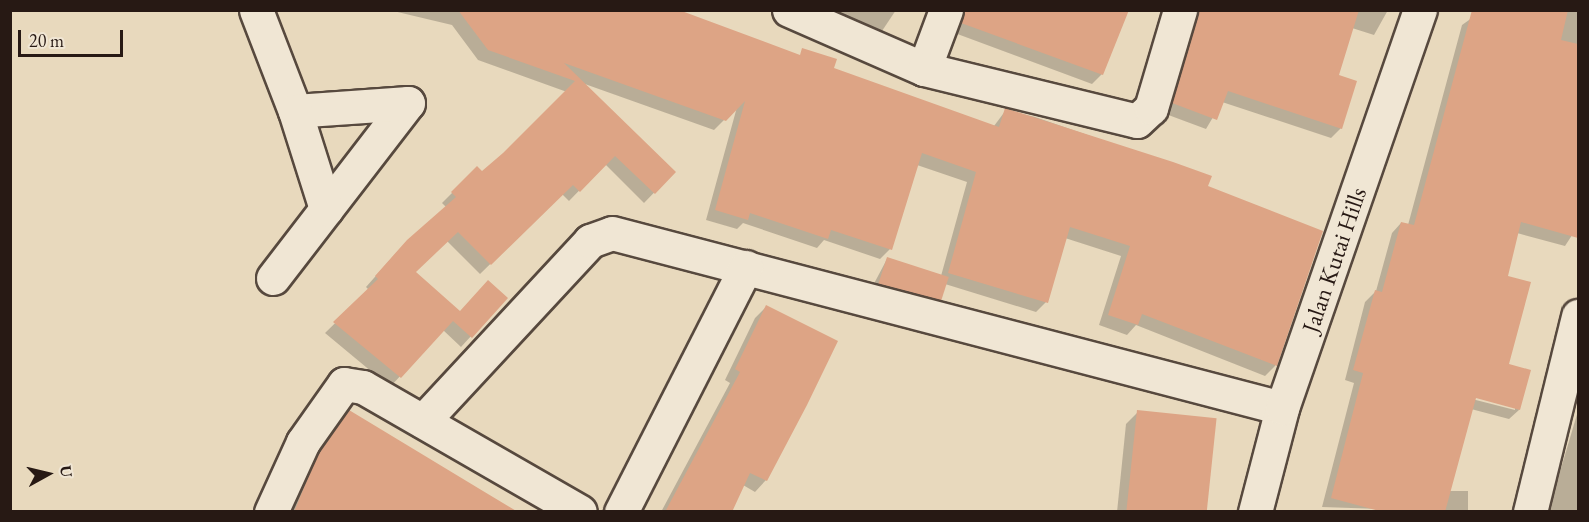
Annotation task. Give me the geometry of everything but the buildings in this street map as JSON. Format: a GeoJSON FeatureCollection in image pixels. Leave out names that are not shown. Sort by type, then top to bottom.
{"type":"FeatureCollection","features":[{"type":"Feature","properties":{"kind":"street"},"geometry":{"type":"LineString","coordinates":[[256,10],[295,111],[326,209]]}},
{"type":"Feature","properties":{"kind":"street"},"geometry":{"type":"LineString","coordinates":[[789,10],[924,69],[1137,121],[1152,108],[1180,10]]}},
{"type":"Feature","properties":{"kind":"street"},"geometry":{"type":"LineString","coordinates":[[924,69],[946,10]]}},
{"type":"Feature","properties":{"kind":"street","name":"Jalan Kutai Hills"},"geometry":{"type":"LineString","coordinates":[[1255,512],[1282,408],[1420,10]]}},
{"type":"Feature","properties":{"kind":"street"},"geometry":{"type":"LineString","coordinates":[[273,278],[408,103],[295,111]]}},
{"type":"Feature","properties":{"kind":"street"},"geometry":{"type":"LineString","coordinates":[[423,421],[596,236],[612,233],[1282,408]]}},
{"type":"Feature","properties":{"kind":"street"},"geometry":{"type":"LineString","coordinates":[[621,512],[746,267]]}},
{"type":"Feature","properties":{"kind":"street"},"geometry":{"type":"LineString","coordinates":[[1530,512],[1575,335]]}},
{"type":"Feature","properties":{"kind":"street"},"geometry":{"type":"LineString","coordinates":[[271,512],[303,442],[344,384],[363,387],[580,512]]}}]}
